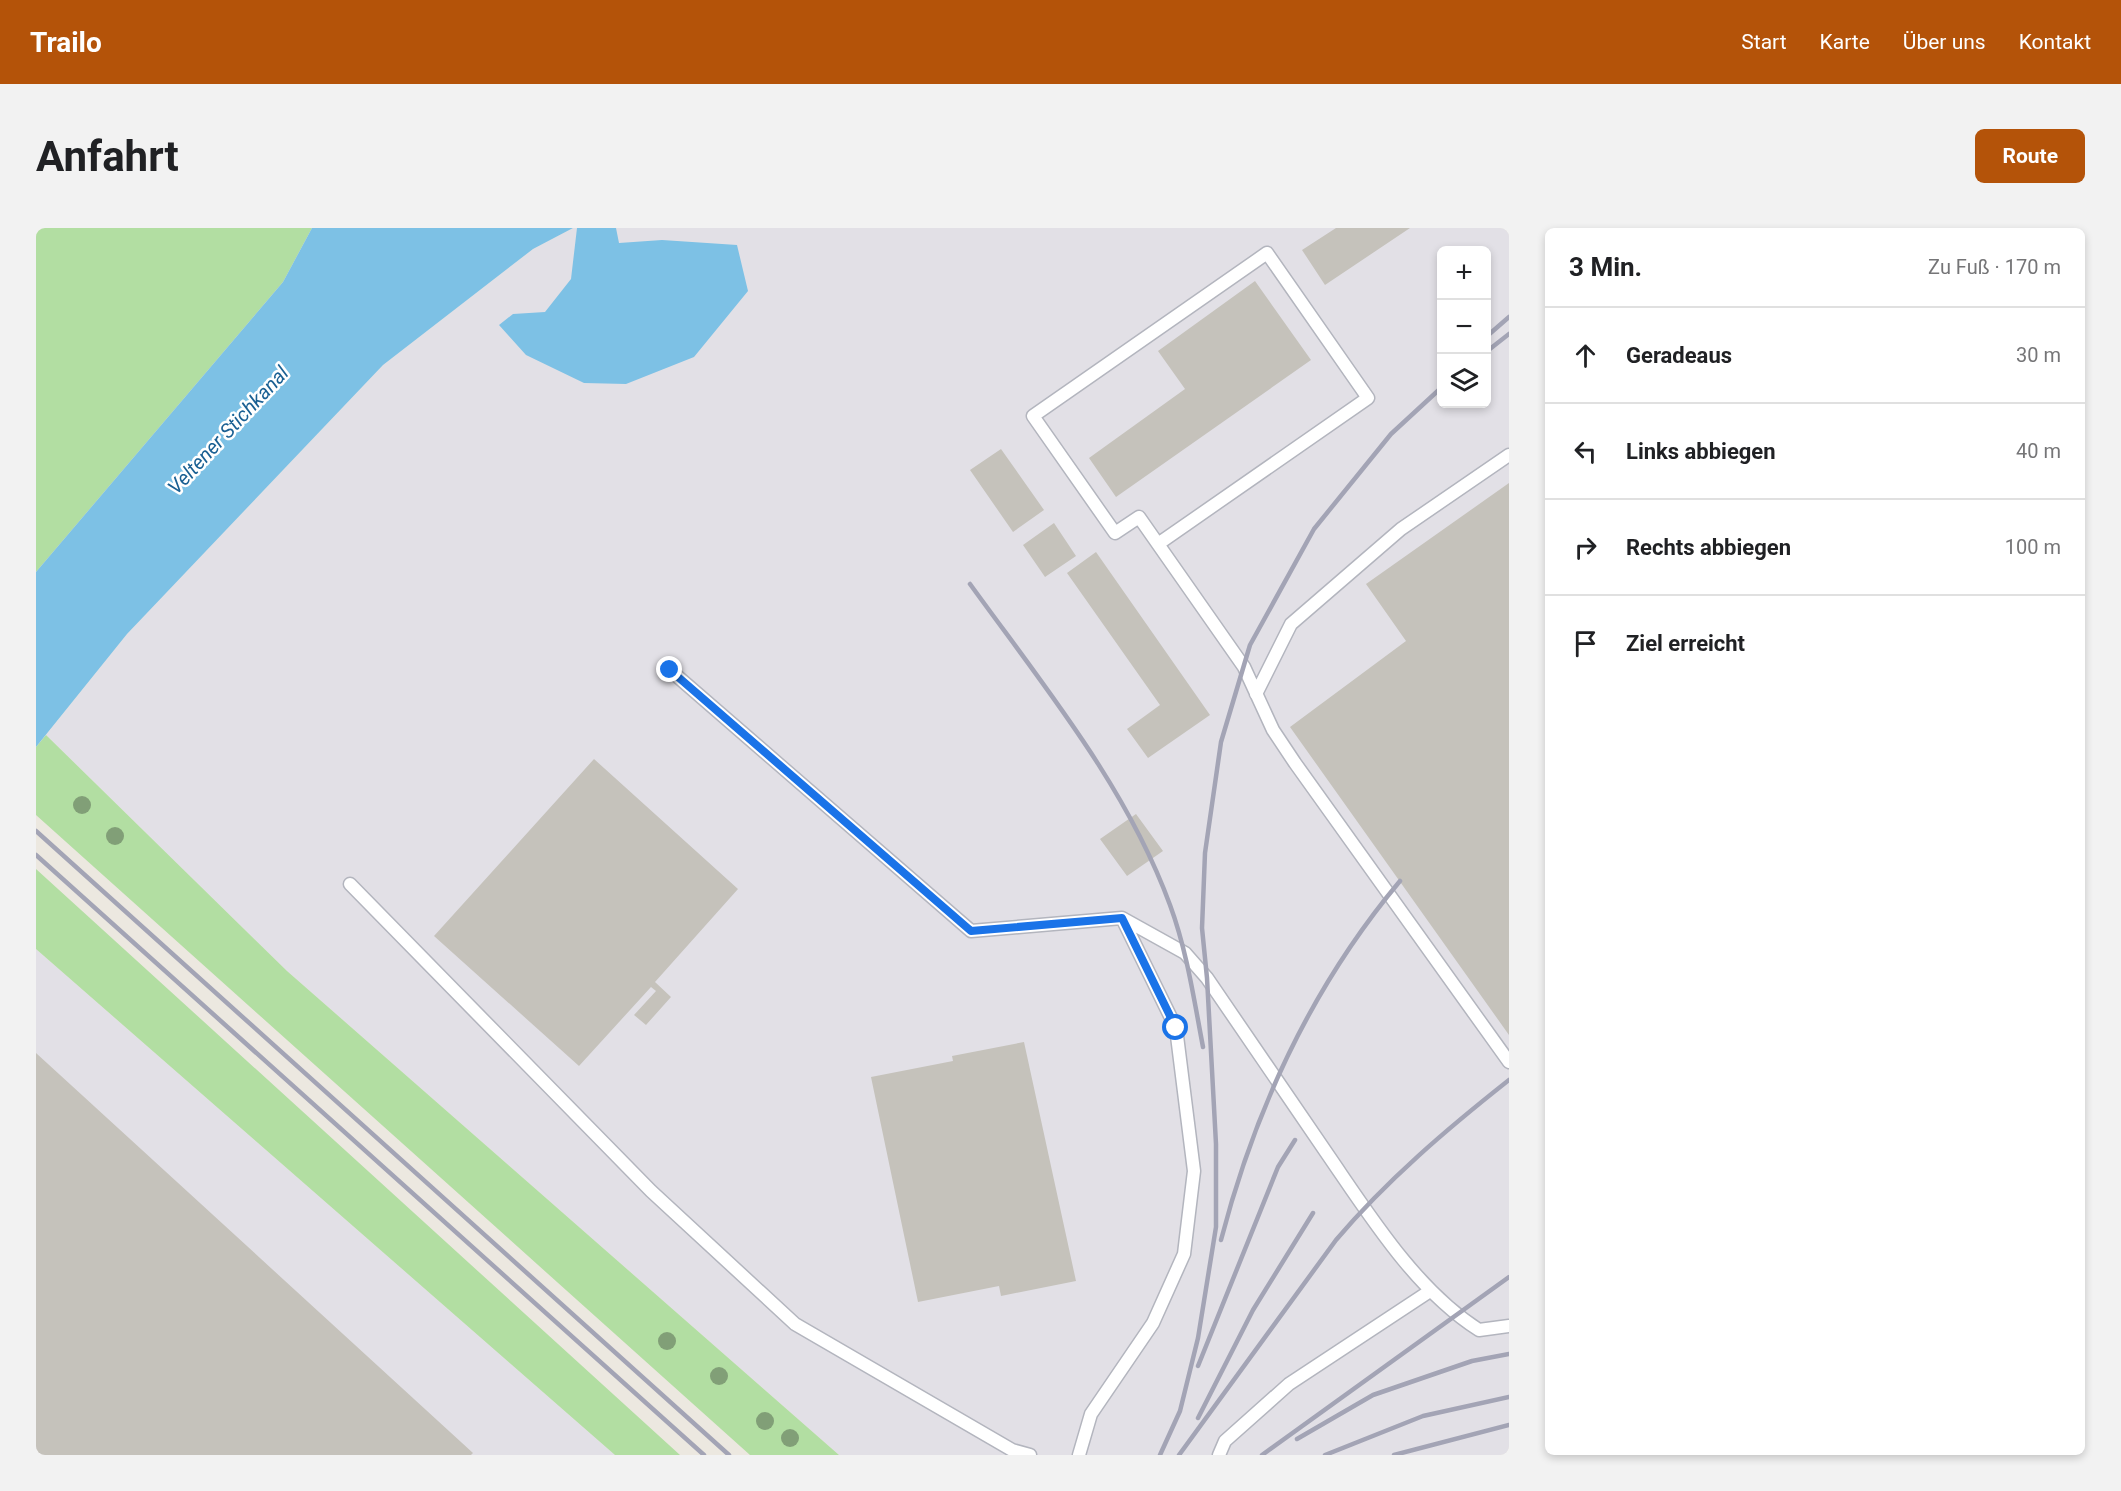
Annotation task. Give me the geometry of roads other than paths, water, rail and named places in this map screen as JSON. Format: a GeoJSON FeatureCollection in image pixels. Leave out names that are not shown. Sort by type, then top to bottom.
{"type":"FeatureCollection","features":[{"type":"Feature","properties":{"kind":"lane"},"geometry":{"type":"LineString","coordinates":[[1158,544],[1368,398],[1267,253],[1033,416],[1115,533],[1139,516],[1158,544],[1244,667],[1273,730],[1295,763],[1509,1062]]}},
{"type":"Feature","properties":{"kind":"lane"},"geometry":{"type":"LineString","coordinates":[[1256,694],[1291,624],[1401,529],[1509,455]]}},
{"type":"Feature","properties":{"kind":"lane"},"geometry":{"type":"LineString","coordinates":[[670,670],[971,931],[1122,918],[1185,953],[1207,978],[1364,1207],[1430,1291],[1455,1315],[1479,1330],[1509,1326]]}},
{"type":"Feature","properties":{"kind":"lane"},"geometry":{"type":"LineString","coordinates":[[350,884],[651,1191],[795,1324],[1012,1450],[1030,1455]]}},
{"type":"Feature","properties":{"kind":"lane"},"geometry":{"type":"LineString","coordinates":[[1079,1455],[1090,1414],[1153,1323],[1185,1254],[1194,1171],[1176,1028],[1122,918]]}},
{"type":"Feature","properties":{"kind":"lane"},"geometry":{"type":"LineString","coordinates":[[1219,1455],[1225,1441],[1289,1384],[1430,1291]]}},
{"type":"Feature","properties":{"kind":"water","name":"Veltener Stichkanal"},"geometry":{"type":"Polygon","coordinates":[[[312,228],[573,228],[533,249],[383,365],[127,634],[36,747],[36,572],[283,282],[312,228]]]}},
{"type":"Feature","properties":{"kind":"water"},"geometry":{"type":"Polygon","coordinates":[[[577,228],[616,228],[619,243],[662,240],[737,245],[748,291],[694,357],[626,384],[584,383],[526,355],[499,325],[513,314],[545,312],[571,279],[577,228]]]}},
{"type":"Feature","properties":{"kind":"railway"},"geometry":{"type":"LineString","coordinates":[[1491,333],[1509,317]]}},
{"type":"Feature","properties":{"kind":"railway"},"geometry":{"type":"LineString","coordinates":[[1491,348],[1509,334]]}},
{"type":"Feature","properties":{"kind":"railway"},"geometry":{"type":"LineString","coordinates":[[1160,1455],[1180,1411],[1198,1338],[1216,1227],[1216,1144],[1202,928],[1205,853],[1221,742],[1250,645],[1314,529],[1391,434],[1437,392]]}},
{"type":"Feature","properties":{"kind":"railway"},"geometry":{"type":"LineString","coordinates":[[970,584],[1081,738],[1131,819],[1152,861],[1176,922],[1190,976],[1203,1047]]}},
{"type":"Feature","properties":{"kind":"railway"},"geometry":{"type":"LineString","coordinates":[[36,831],[729,1455]]}},
{"type":"Feature","properties":{"kind":"railway"},"geometry":{"type":"LineString","coordinates":[[36,855],[704,1455]]}},
{"type":"Feature","properties":{"kind":"railway"},"geometry":{"type":"LineString","coordinates":[[1221,1240],[1251,1143],[1290,1051],[1340,963],[1368,921],[1400,881]]}},
{"type":"Feature","properties":{"kind":"railway"},"geometry":{"type":"LineString","coordinates":[[1179,1455],[1336,1240],[1418,1156],[1509,1080]]}},
{"type":"Feature","properties":{"kind":"railway"},"geometry":{"type":"LineString","coordinates":[[1198,1366],[1278,1167],[1295,1140]]}},
{"type":"Feature","properties":{"kind":"railway"},"geometry":{"type":"LineString","coordinates":[[1198,1418],[1253,1310],[1313,1213]]}},
{"type":"Feature","properties":{"kind":"railway"},"geometry":{"type":"LineString","coordinates":[[1262,1455],[1509,1277]]}},
{"type":"Feature","properties":{"kind":"railway"},"geometry":{"type":"LineString","coordinates":[[1297,1439],[1373,1395],[1472,1361],[1509,1354]]}},
{"type":"Feature","properties":{"kind":"railway"},"geometry":{"type":"LineString","coordinates":[[1325,1455],[1423,1416],[1509,1397]]}},
{"type":"Feature","properties":{"kind":"railway"},"geometry":{"type":"LineString","coordinates":[[1394,1455],[1509,1425]]}}]}
